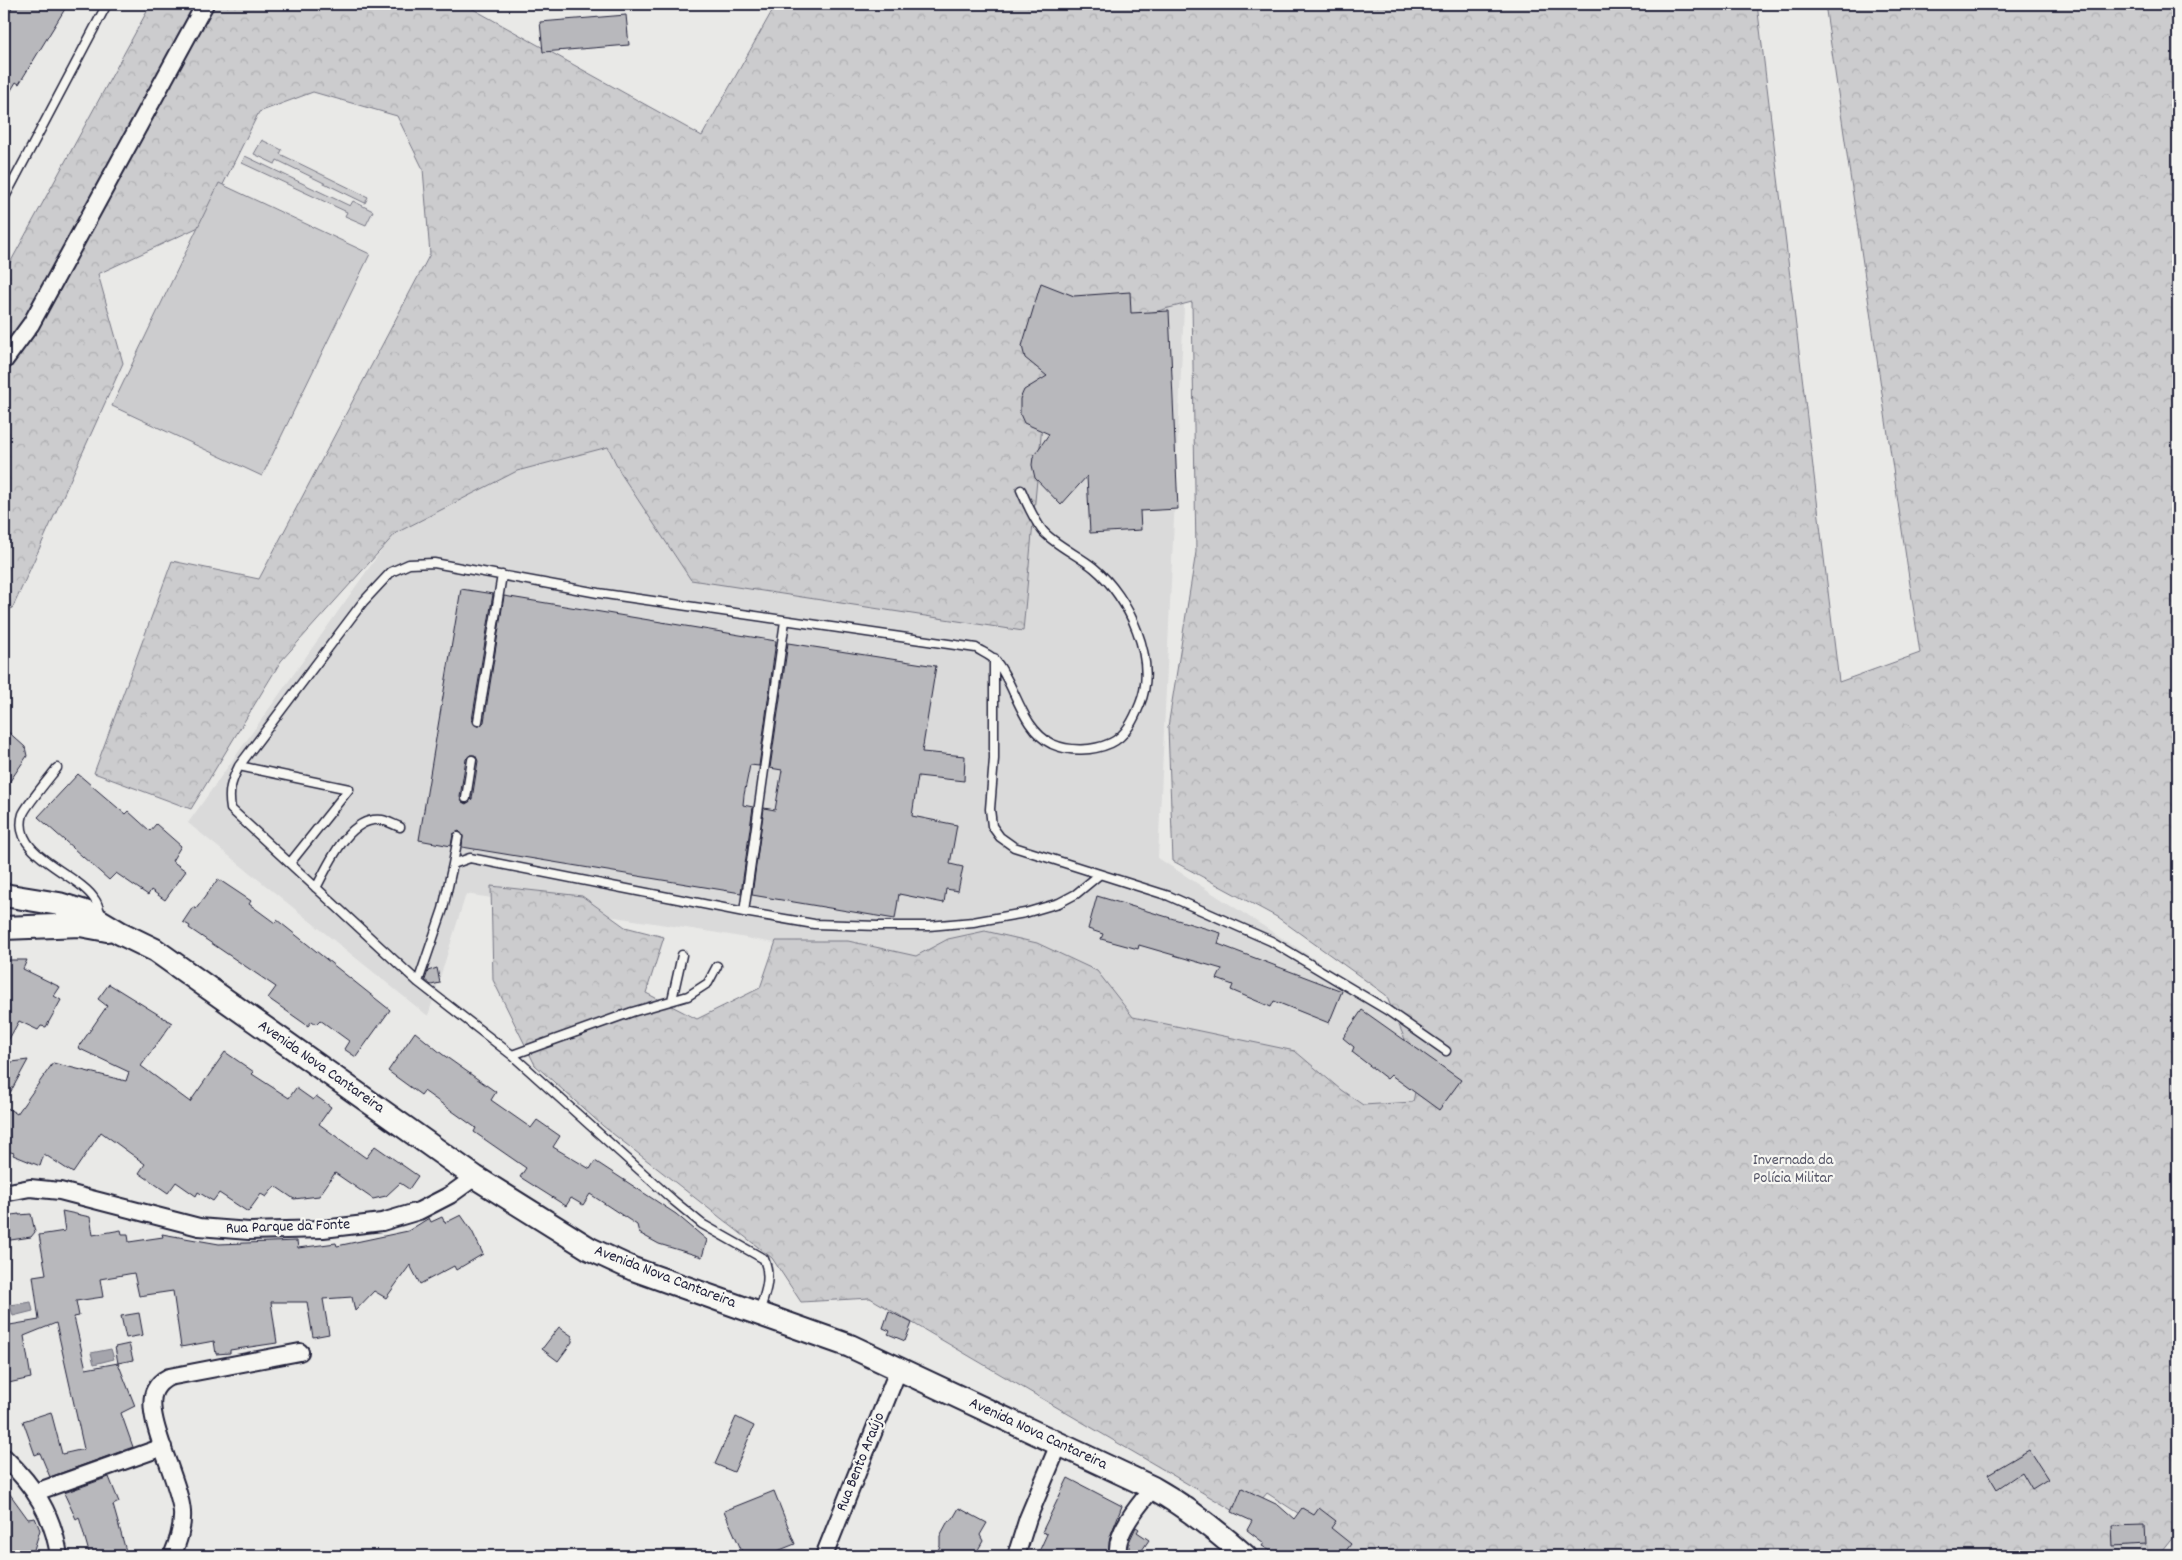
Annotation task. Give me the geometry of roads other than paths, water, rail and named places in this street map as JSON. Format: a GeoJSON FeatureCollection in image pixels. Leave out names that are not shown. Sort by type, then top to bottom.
{"type":"FeatureCollection","features":[{"type":"Feature","properties":{"kind":"main road","name":"Avenida Nova Cantareira"},"geometry":{"type":"LineString","coordinates":[[4,895],[59,904],[85,912],[155,950],[475,1177],[590,1249],[633,1269],[759,1312],[850,1346],[899,1368],[1153,1488],[1181,1504],[1222,1535],[1245,1556]]}},
{"type":"Feature","properties":{"kind":"main road","name":"Avenida Nova Cantareira"},"geometry":{"type":"LineString","coordinates":[[4,928],[80,925],[112,927]]}},
{"type":"Feature","properties":{"kind":"street"},"geometry":{"type":"LineString","coordinates":[[4,361],[31,324],[205,4]]}},
{"type":"Feature","properties":{"kind":"street","name":"Rua Parque da Fonte"},"geometry":{"type":"LineString","coordinates":[[4,1193],[30,1188],[60,1191],[199,1227],[259,1231],[323,1229],[382,1222],[419,1211],[450,1195],[475,1177]]}},
{"type":"Feature","properties":{"kind":"street"},"geometry":{"type":"LineString","coordinates":[[172,1556],[180,1536],[182,1513],[179,1493],[154,1420],[152,1406],[154,1391],[162,1381],[169,1377],[300,1352]]}},
{"type":"Feature","properties":{"kind":"street","name":"Rua Bento Araújo"},"geometry":{"type":"LineString","coordinates":[[824,1556],[899,1368]]}},
{"type":"Feature","properties":{"kind":"street"},"geometry":{"type":"LineString","coordinates":[[1016,1556],[1017,1547],[1028,1518],[1059,1444]]}},
{"type":"Feature","properties":{"kind":"street"},"geometry":{"type":"LineString","coordinates":[[36,1492],[164,1447]]}},
{"type":"Feature","properties":{"kind":"street"},"geometry":{"type":"LineString","coordinates":[[4,1457],[36,1492],[46,1509],[59,1556]]}},
{"type":"Feature","properties":{"kind":"street"},"geometry":{"type":"LineString","coordinates":[[1120,1556],[1118,1547],[1135,1509],[1153,1488]]}},
{"type":"Feature","properties":{"kind":"lane"},"geometry":{"type":"LineString","coordinates":[[4,199],[107,4]]}},
{"type":"Feature","properties":{"kind":"lane"},"geometry":{"type":"LineString","coordinates":[[759,1312],[769,1278],[768,1268],[764,1259],[702,1224],[512,1055],[418,982],[231,809],[228,794],[230,783],[240,766],[363,602],[391,572],[409,564],[434,563],[598,593],[976,648],[994,658],[1006,676],[1029,724],[1051,743],[1080,751],[1112,742],[1132,724],[1142,698],[1146,672],[1141,643],[1121,597],[1095,569],[1043,531],[1030,511],[1021,490]]}},
{"type":"Feature","properties":{"kind":"lane"},"geometry":{"type":"LineString","coordinates":[[478,721],[502,575]]}},
{"type":"Feature","properties":{"kind":"lane"},"geometry":{"type":"LineString","coordinates":[[744,912],[785,621]]}},
{"type":"Feature","properties":{"kind":"lane"},"geometry":{"type":"LineString","coordinates":[[994,658],[994,758],[990,809],[992,826],[1000,837],[1014,847],[1169,896],[1271,941],[1387,1010],[1446,1051]]}},
{"type":"Feature","properties":{"kind":"lane"},"geometry":{"type":"LineString","coordinates":[[466,798],[472,760]]}},
{"type":"Feature","properties":{"kind":"lane"},"geometry":{"type":"LineString","coordinates":[[240,766],[350,789],[290,863]]}},
{"type":"Feature","properties":{"kind":"lane"},"geometry":{"type":"LineString","coordinates":[[57,768],[23,814],[23,832],[31,850],[80,885],[95,899],[112,927]]}},
{"type":"Feature","properties":{"kind":"lane"},"geometry":{"type":"LineString","coordinates":[[316,888],[336,849],[358,824],[381,820],[400,827]]}},
{"type":"Feature","properties":{"kind":"lane"},"geometry":{"type":"LineString","coordinates":[[418,982],[443,909],[458,837]]}},
{"type":"Feature","properties":{"kind":"lane"},"geometry":{"type":"LineString","coordinates":[[452,864],[470,858],[814,924],[929,926],[973,922],[1025,913],[1059,903],[1076,894],[1099,875]]}},
{"type":"Feature","properties":{"kind":"lane"},"geometry":{"type":"LineString","coordinates":[[672,1000],[682,955]]}},
{"type":"Feature","properties":{"kind":"lane"},"geometry":{"type":"LineString","coordinates":[[512,1055],[632,1012],[688,996],[708,983],[718,966]]}},
{"type":"Feature","properties":{"kind":"park label","name":"Invernada da Polícia Militar"},"geometry":{"type":"Point","coordinates":[1793,1169]}}]}
